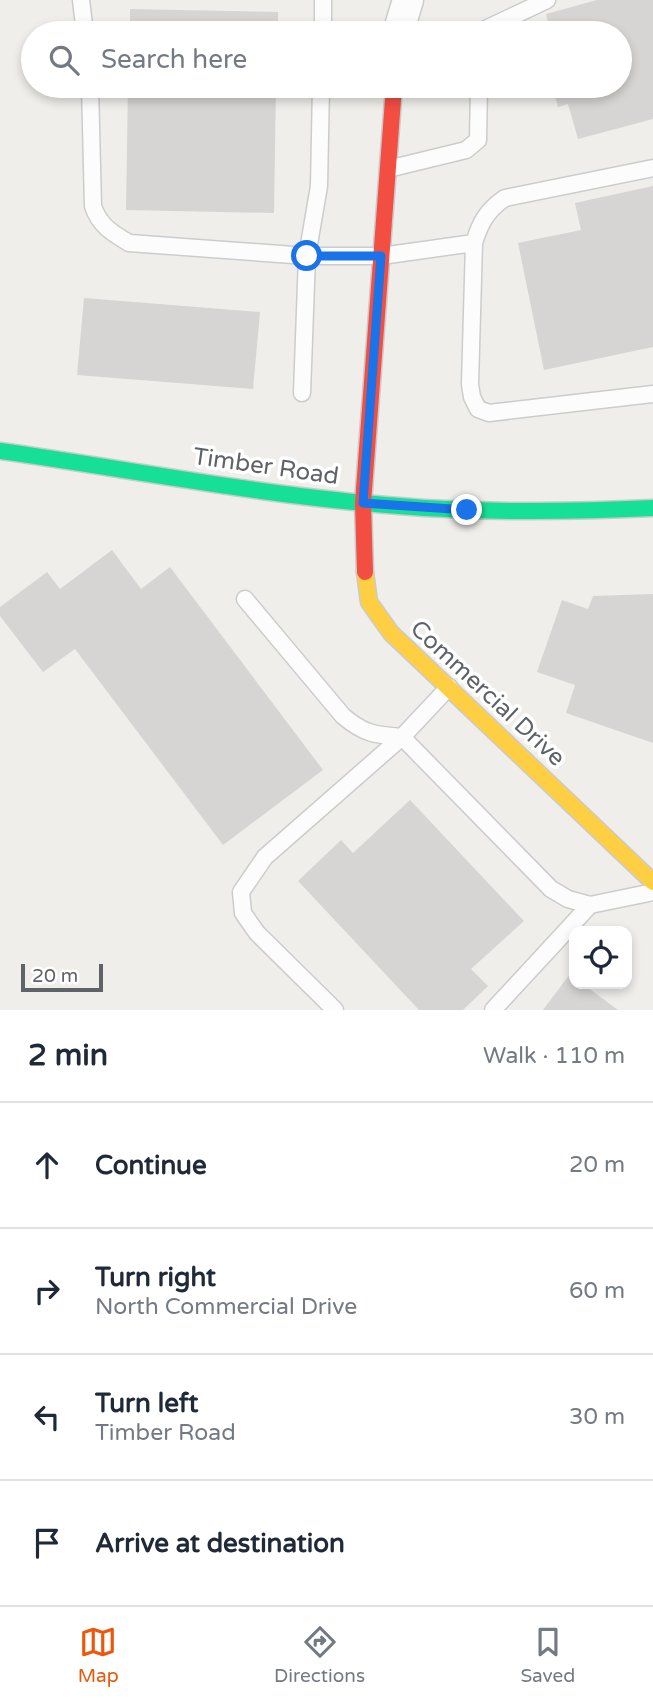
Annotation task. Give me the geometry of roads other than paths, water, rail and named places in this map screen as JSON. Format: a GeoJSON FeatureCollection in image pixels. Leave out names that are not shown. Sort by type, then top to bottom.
{"type":"FeatureCollection","features":[{"type":"Feature","properties":{"kind":"street"},"geometry":{"type":"LineString","coordinates":[[401,21],[408,0]]}},
{"type":"Feature","properties":{"kind":"street","name":"Commercial Drive"},"geometry":{"type":"LineString","coordinates":[[393,98],[363,503],[364,561],[369,602],[391,633],[653,882]]}},
{"type":"Feature","properties":{"kind":"street","name":"Timber Road"},"geometry":{"type":"LineString","coordinates":[[0,451],[363,503],[467,510],[569,512],[653,508]]}},
{"type":"Feature","properties":{"kind":"lane"},"geometry":{"type":"LineString","coordinates":[[81,0],[84,21]]}},
{"type":"Feature","properties":{"kind":"lane"},"geometry":{"type":"LineString","coordinates":[[323,0],[323,21]]}},
{"type":"Feature","properties":{"kind":"lane"},"geometry":{"type":"LineString","coordinates":[[502,21],[547,0]]}},
{"type":"Feature","properties":{"kind":"lane"},"geometry":{"type":"LineString","coordinates":[[90,98],[93,206],[97,220],[129,243],[307,256],[381,256],[474,243]]}},
{"type":"Feature","properties":{"kind":"lane"},"geometry":{"type":"LineString","coordinates":[[302,393],[307,256],[319,186],[321,98]]}},
{"type":"Feature","properties":{"kind":"lane"},"geometry":{"type":"LineString","coordinates":[[388,169],[466,150],[478,140],[479,98]]}},
{"type":"Feature","properties":{"kind":"lane"},"geometry":{"type":"LineString","coordinates":[[653,168],[505,198],[490,208],[481,222],[474,243],[470,384],[478,409],[489,414],[653,394]]}},
{"type":"Feature","properties":{"kind":"lane"},"geometry":{"type":"LineString","coordinates":[[245,599],[343,716],[356,728],[368,733],[402,737],[551,889],[568,899],[590,905],[653,892]]}},
{"type":"Feature","properties":{"kind":"lane"},"geometry":{"type":"LineString","coordinates":[[335,1010],[257,933],[243,913],[241,892],[265,857],[402,737],[449,687]]}},
{"type":"Feature","properties":{"kind":"lane"},"geometry":{"type":"LineString","coordinates":[[493,1010],[590,905]]}}]}
